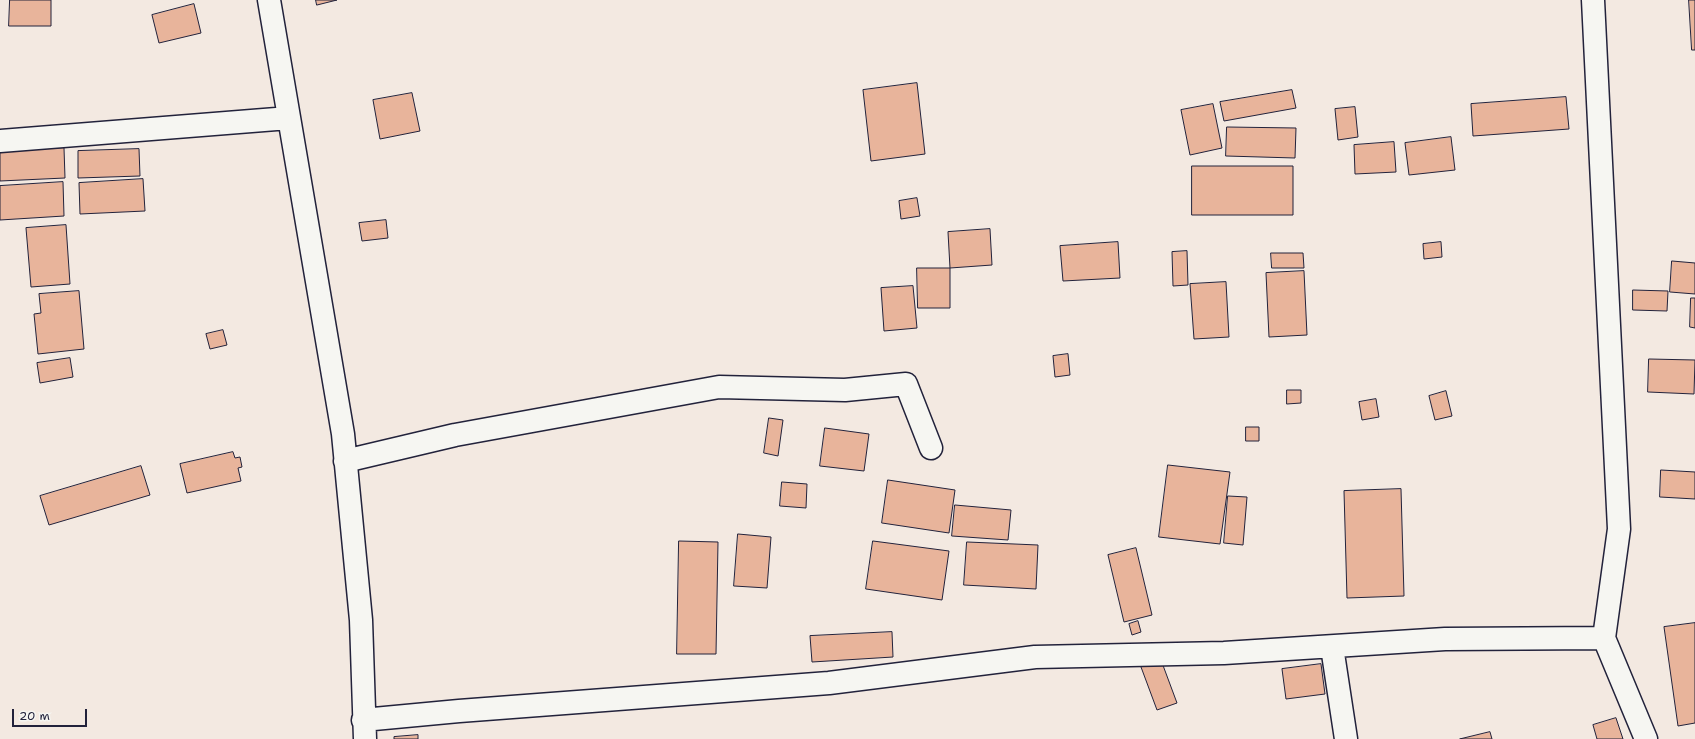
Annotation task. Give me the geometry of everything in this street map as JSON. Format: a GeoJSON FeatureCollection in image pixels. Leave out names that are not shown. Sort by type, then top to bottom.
{"type":"FeatureCollection","features":[{"type":"Feature","properties":{"kind":"street"},"geometry":{"type":"LineString","coordinates":[[269,0],[343,434],[361,620],[364,729],[459,711],[829,683],[1034,657],[1224,653],[1444,639],[1604,638]]}},
{"type":"Feature","properties":{"kind":"street"},"geometry":{"type":"LineString","coordinates":[[1594,0],[1619,529],[1604,638],[1646,739]]}},
{"type":"Feature","properties":{"kind":"street"},"geometry":{"type":"LineString","coordinates":[[0,141],[289,118]]}},
{"type":"Feature","properties":{"kind":"street"},"geometry":{"type":"LineString","coordinates":[[345,461],[455,435],[719,387],[845,390],[906,384],[931,448]]}},
{"type":"Feature","properties":{"kind":"street"},"geometry":{"type":"LineString","coordinates":[[1332,647],[1346,739]]}},
{"type":"Feature","properties":{"kind":"building"},"geometry":{"type":"Polygon","coordinates":[[[10,0],[51,0],[51,26],[9,26],[10,0]]]}},
{"type":"Feature","properties":{"kind":"building"},"geometry":{"type":"Polygon","coordinates":[[[316,0],[337,0],[317,5],[316,0]]]}},
{"type":"Feature","properties":{"kind":"building"},"geometry":{"type":"Polygon","coordinates":[[[1689,0],[1695,0],[1695,50],[1692,50],[1689,0]]]}},
{"type":"Feature","properties":{"kind":"building"},"geometry":{"type":"Polygon","coordinates":[[[194,4],[201,33],[159,43],[152,15],[194,4]]]}},
{"type":"Feature","properties":{"kind":"building"},"geometry":{"type":"Polygon","coordinates":[[[917,83],[925,154],[871,161],[863,90],[917,83]]]}},
{"type":"Feature","properties":{"kind":"building"},"geometry":{"type":"Polygon","coordinates":[[[1292,90],[1296,108],[1224,121],[1220,102],[1292,90]]]}},
{"type":"Feature","properties":{"kind":"building"},"geometry":{"type":"Polygon","coordinates":[[[412,93],[420,131],[380,139],[373,100],[412,93]]]}},
{"type":"Feature","properties":{"kind":"building"},"geometry":{"type":"Polygon","coordinates":[[[1566,97],[1569,129],[1473,136],[1471,104],[1566,97]]]}},
{"type":"Feature","properties":{"kind":"building"},"geometry":{"type":"Polygon","coordinates":[[[1213,104],[1222,148],[1190,155],[1181,110],[1213,104]]]}},
{"type":"Feature","properties":{"kind":"building"},"geometry":{"type":"Polygon","coordinates":[[[1355,107],[1358,137],[1338,140],[1335,109],[1355,107]]]}},
{"type":"Feature","properties":{"kind":"building"},"geometry":{"type":"Polygon","coordinates":[[[1227,127],[1296,128],[1295,158],[1226,156],[1227,127]]]}},
{"type":"Feature","properties":{"kind":"building"},"geometry":{"type":"Polygon","coordinates":[[[1451,137],[1455,170],[1409,175],[1405,143],[1451,137]]]}},
{"type":"Feature","properties":{"kind":"building"},"geometry":{"type":"Polygon","coordinates":[[[1394,142],[1396,172],[1355,174],[1354,145],[1394,142]]]}},
{"type":"Feature","properties":{"kind":"building"},"geometry":{"type":"Polygon","coordinates":[[[64,148],[65,178],[0,181],[0,151],[64,148]]]}},
{"type":"Feature","properties":{"kind":"building"},"geometry":{"type":"Polygon","coordinates":[[[139,149],[140,176],[78,178],[78,151],[139,149]]]}},
{"type":"Feature","properties":{"kind":"building"},"geometry":{"type":"Polygon","coordinates":[[[1192,166],[1293,166],[1293,215],[1192,215],[1192,166]]]}},
{"type":"Feature","properties":{"kind":"building"},"geometry":{"type":"Polygon","coordinates":[[[143,179],[145,211],[80,214],[79,183],[143,179]]]}},
{"type":"Feature","properties":{"kind":"building"},"geometry":{"type":"Polygon","coordinates":[[[63,182],[64,216],[0,220],[0,186],[63,182]]]}},
{"type":"Feature","properties":{"kind":"building"},"geometry":{"type":"Polygon","coordinates":[[[917,198],[920,216],[901,219],[899,201],[917,198]]]}},
{"type":"Feature","properties":{"kind":"building"},"geometry":{"type":"Polygon","coordinates":[[[386,220],[388,238],[362,241],[359,223],[386,220]]]}},
{"type":"Feature","properties":{"kind":"building"},"geometry":{"type":"Polygon","coordinates":[[[66,225],[70,284],[31,287],[26,228],[66,225]]]}},
{"type":"Feature","properties":{"kind":"building"},"geometry":{"type":"Polygon","coordinates":[[[990,229],[992,265],[950,268],[948,232],[990,229]]]}},
{"type":"Feature","properties":{"kind":"building"},"geometry":{"type":"Polygon","coordinates":[[[1118,242],[1120,278],[1063,281],[1060,246],[1118,242]]]}},
{"type":"Feature","properties":{"kind":"building"},"geometry":{"type":"Polygon","coordinates":[[[1441,242],[1442,257],[1424,259],[1423,244],[1441,242]]]}},
{"type":"Feature","properties":{"kind":"building"},"geometry":{"type":"Polygon","coordinates":[[[1187,251],[1188,285],[1173,286],[1172,252],[1187,251]]]}},
{"type":"Feature","properties":{"kind":"building"},"geometry":{"type":"Polygon","coordinates":[[[1271,253],[1303,253],[1304,268],[1272,268],[1271,253]]]}},
{"type":"Feature","properties":{"kind":"building"},"geometry":{"type":"Polygon","coordinates":[[[1672,261],[1695,263],[1695,294],[1670,292],[1672,261]]]}},
{"type":"Feature","properties":{"kind":"building"},"geometry":{"type":"Polygon","coordinates":[[[917,268],[950,268],[950,308],[918,308],[917,268]]]}},
{"type":"Feature","properties":{"kind":"building"},"geometry":{"type":"Polygon","coordinates":[[[1304,271],[1307,335],[1269,337],[1266,273],[1304,271]]]}},
{"type":"Feature","properties":{"kind":"building"},"geometry":{"type":"Polygon","coordinates":[[[1226,282],[1229,337],[1194,339],[1190,284],[1226,282]]]}},
{"type":"Feature","properties":{"kind":"building"},"geometry":{"type":"Polygon","coordinates":[[[913,286],[917,328],[884,331],[881,288],[913,286]]]}},
{"type":"Feature","properties":{"kind":"building"},"geometry":{"type":"Polygon","coordinates":[[[1633,290],[1668,291],[1667,311],[1633,310],[1633,290]]]}},
{"type":"Feature","properties":{"kind":"building"},"geometry":{"type":"Polygon","coordinates":[[[79,291],[84,349],[38,354],[34,314],[41,313],[39,294],[79,291]]]}},
{"type":"Feature","properties":{"kind":"building"},"geometry":{"type":"Polygon","coordinates":[[[1691,298],[1695,298],[1695,328],[1690,327],[1691,298]]]}},
{"type":"Feature","properties":{"kind":"building"},"geometry":{"type":"Polygon","coordinates":[[[223,330],[227,345],[210,349],[206,334],[223,330]]]}},
{"type":"Feature","properties":{"kind":"building"},"geometry":{"type":"Polygon","coordinates":[[[1068,354],[1070,375],[1055,377],[1053,356],[1068,354]]]}},
{"type":"Feature","properties":{"kind":"building"},"geometry":{"type":"Polygon","coordinates":[[[70,358],[73,377],[40,383],[37,363],[70,358]]]}},
{"type":"Feature","properties":{"kind":"building"},"geometry":{"type":"Polygon","coordinates":[[[1649,359],[1695,360],[1694,394],[1648,392],[1649,359]]]}},
{"type":"Feature","properties":{"kind":"building"},"geometry":{"type":"Polygon","coordinates":[[[1287,390],[1301,390],[1301,403],[1287,404],[1287,390]]]}},
{"type":"Feature","properties":{"kind":"building"},"geometry":{"type":"Polygon","coordinates":[[[1446,391],[1452,416],[1435,420],[1429,396],[1446,391]]]}},
{"type":"Feature","properties":{"kind":"building"},"geometry":{"type":"Polygon","coordinates":[[[1376,399],[1379,417],[1362,420],[1359,402],[1376,399]]]}},
{"type":"Feature","properties":{"kind":"building"},"geometry":{"type":"Polygon","coordinates":[[[769,418],[783,420],[778,456],[764,453],[769,418]]]}},
{"type":"Feature","properties":{"kind":"building"},"geometry":{"type":"Polygon","coordinates":[[[1246,427],[1259,427],[1259,441],[1246,441],[1246,427]]]}},
{"type":"Feature","properties":{"kind":"building"},"geometry":{"type":"Polygon","coordinates":[[[825,428],[869,434],[864,471],[820,466],[825,428]]]}},
{"type":"Feature","properties":{"kind":"building"},"geometry":{"type":"Polygon","coordinates":[[[233,452],[235,458],[240,457],[242,467],[238,468],[241,481],[187,493],[180,464],[233,452]]]}},
{"type":"Feature","properties":{"kind":"building"},"geometry":{"type":"Polygon","coordinates":[[[1168,465],[1230,472],[1220,544],[1159,537],[1168,465]]]}},
{"type":"Feature","properties":{"kind":"building"},"geometry":{"type":"Polygon","coordinates":[[[141,466],[150,495],[49,525],[40,496],[141,466]]]}},
{"type":"Feature","properties":{"kind":"building"},"geometry":{"type":"Polygon","coordinates":[[[1661,470],[1695,472],[1695,499],[1660,497],[1661,470]]]}},
{"type":"Feature","properties":{"kind":"building"},"geometry":{"type":"Polygon","coordinates":[[[888,480],[955,490],[949,533],[882,523],[888,480]]]}},
{"type":"Feature","properties":{"kind":"building"},"geometry":{"type":"Polygon","coordinates":[[[782,482],[807,484],[806,508],[780,506],[782,482]]]}},
{"type":"Feature","properties":{"kind":"building"},"geometry":{"type":"Polygon","coordinates":[[[1401,489],[1404,596],[1347,598],[1344,491],[1401,489]]]}},
{"type":"Feature","properties":{"kind":"building"},"geometry":{"type":"Polygon","coordinates":[[[1228,496],[1247,497],[1243,545],[1224,543],[1228,496]]]}},
{"type":"Feature","properties":{"kind":"building"},"geometry":{"type":"Polygon","coordinates":[[[955,505],[1011,510],[1008,540],[952,536],[955,505]]]}},
{"type":"Feature","properties":{"kind":"building"},"geometry":{"type":"Polygon","coordinates":[[[738,534],[771,537],[767,588],[734,586],[738,534]]]}},
{"type":"Feature","properties":{"kind":"building"},"geometry":{"type":"Polygon","coordinates":[[[679,541],[718,542],[716,654],[677,654],[679,541]]]}},
{"type":"Feature","properties":{"kind":"building"},"geometry":{"type":"Polygon","coordinates":[[[873,541],[949,551],[942,600],[866,589],[873,541]]]}},
{"type":"Feature","properties":{"kind":"building"},"geometry":{"type":"Polygon","coordinates":[[[967,542],[1038,545],[1036,589],[964,585],[967,542]]]}},
{"type":"Feature","properties":{"kind":"building"},"geometry":{"type":"Polygon","coordinates":[[[1136,548],[1152,615],[1124,622],[1108,555],[1136,548]]]}},
{"type":"Feature","properties":{"kind":"building"},"geometry":{"type":"Polygon","coordinates":[[[1138,621],[1141,632],[1132,635],[1129,624],[1138,621]]]}},
{"type":"Feature","properties":{"kind":"building"},"geometry":{"type":"Polygon","coordinates":[[[1695,623],[1695,723],[1678,726],[1664,627],[1695,623]]]}},
{"type":"Feature","properties":{"kind":"building"},"geometry":{"type":"Polygon","coordinates":[[[892,632],[893,657],[812,662],[810,636],[892,632]]]}},
{"type":"Feature","properties":{"kind":"building"},"geometry":{"type":"Polygon","coordinates":[[[1161,660],[1177,703],[1157,710],[1141,667],[1161,660]]]}},
{"type":"Feature","properties":{"kind":"building"},"geometry":{"type":"Polygon","coordinates":[[[1321,664],[1325,694],[1286,699],[1282,669],[1321,664]]]}},
{"type":"Feature","properties":{"kind":"building"},"geometry":{"type":"Polygon","coordinates":[[[1616,718],[1623,739],[1597,739],[1593,725],[1616,718]]]}},
{"type":"Feature","properties":{"kind":"building"},"geometry":{"type":"Polygon","coordinates":[[[1490,732],[1492,739],[1460,739],[1490,732]]]}},
{"type":"Feature","properties":{"kind":"building"},"geometry":{"type":"Polygon","coordinates":[[[418,735],[418,739],[394,739],[394,737],[418,735]]]}}]}
